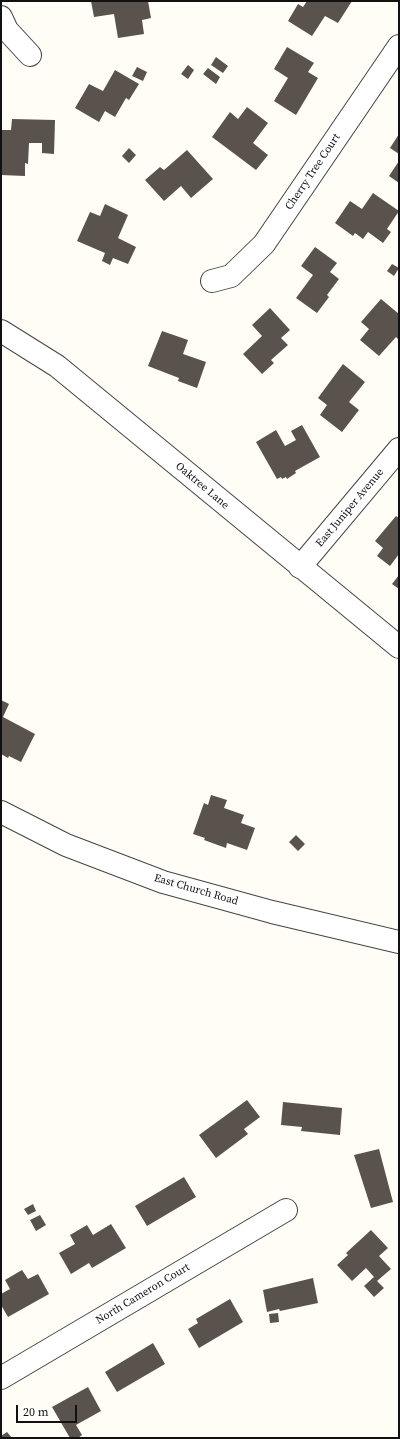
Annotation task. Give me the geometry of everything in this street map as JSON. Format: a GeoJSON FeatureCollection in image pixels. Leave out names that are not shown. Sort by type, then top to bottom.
{"type":"FeatureCollection","features":[{"type":"Feature","properties":{"kind":"street"},"geometry":{"type":"LineString","coordinates":[[1,17],[7,30],[30,55]]}},
{"type":"Feature","properties":{"kind":"street","name":"Cherry Tree Court"},"geometry":{"type":"LineString","coordinates":[[212,282],[231,276],[264,244],[399,46]]}},
{"type":"Feature","properties":{"kind":"street","name":"Oaktree Lane"},"geometry":{"type":"LineString","coordinates":[[1,331],[57,366],[399,647]]}},
{"type":"Feature","properties":{"kind":"street","name":"East Juniper Avenue"},"geometry":{"type":"LineString","coordinates":[[300,567],[399,449]]}},
{"type":"Feature","properties":{"kind":"street","name":"East Church Road"},"geometry":{"type":"LineString","coordinates":[[1,812],[66,845],[163,882],[272,912],[399,942]]}},
{"type":"Feature","properties":{"kind":"street","name":"North Cameron Court"},"geometry":{"type":"LineString","coordinates":[[1,1378],[286,1210]]}},
{"type":"Feature","properties":{"kind":"building"},"geometry":{"type":"Polygon","coordinates":[[[91,1],[148,1],[151,18],[142,20],[144,34],[118,38],[114,14],[94,17],[91,1]]]}},
{"type":"Feature","properties":{"kind":"building"},"geometry":{"type":"Polygon","coordinates":[[[307,1],[352,1],[338,23],[325,16],[312,36],[288,21],[298,4],[303,7],[307,1]]]}},
{"type":"Feature","properties":{"kind":"building"},"geometry":{"type":"Polygon","coordinates":[[[287,47],[314,63],[308,72],[318,78],[296,115],[274,101],[288,78],[274,69],[287,47]]]}},
{"type":"Feature","properties":{"kind":"building"},"geometry":{"type":"Polygon","coordinates":[[[216,57],[228,66],[223,73],[211,65],[216,57]]]}},
{"type":"Feature","properties":{"kind":"building"},"geometry":{"type":"Polygon","coordinates":[[[188,65],[194,70],[188,79],[181,74],[188,65]]]}},
{"type":"Feature","properties":{"kind":"building"},"geometry":{"type":"Polygon","coordinates":[[[137,67],[147,72],[143,81],[132,76],[137,67]]]}},
{"type":"Feature","properties":{"kind":"building"},"geometry":{"type":"Polygon","coordinates":[[[208,68],[220,77],[216,84],[203,74],[208,68]]]}},
{"type":"Feature","properties":{"kind":"building"},"geometry":{"type":"Polygon","coordinates":[[[115,70],[139,84],[129,100],[126,98],[115,117],[105,111],[99,122],[75,108],[89,84],[103,91],[115,70]]]}},
{"type":"Feature","properties":{"kind":"building"},"geometry":{"type":"Polygon","coordinates":[[[247,107],[268,123],[253,143],[268,155],[256,170],[212,137],[230,112],[238,119],[247,107]]]}},
{"type":"Feature","properties":{"kind":"building"},"geometry":{"type":"Polygon","coordinates":[[[12,119],[55,120],[54,154],[42,153],[42,143],[29,143],[28,164],[25,163],[25,176],[1,175],[1,130],[11,130],[12,119]]]}},
{"type":"Feature","properties":{"kind":"building"},"geometry":{"type":"Polygon","coordinates":[[[399,134],[399,154],[390,148],[399,134]]]}},
{"type":"Feature","properties":{"kind":"building"},"geometry":{"type":"Polygon","coordinates":[[[129,148],[136,155],[129,163],[122,156],[129,148]]]}},
{"type":"Feature","properties":{"kind":"building"},"geometry":{"type":"Polygon","coordinates":[[[187,150],[213,179],[191,198],[181,186],[164,201],[145,180],[160,167],[164,170],[187,150]]]}},
{"type":"Feature","properties":{"kind":"building"},"geometry":{"type":"Polygon","coordinates":[[[399,161],[399,183],[389,176],[399,161]]]}},
{"type":"Feature","properties":{"kind":"building"},"geometry":{"type":"Polygon","coordinates":[[[373,193],[399,211],[387,229],[391,232],[383,243],[368,232],[363,239],[355,233],[353,236],[335,223],[350,201],[362,209],[373,193]]]}},
{"type":"Feature","properties":{"kind":"building"},"geometry":{"type":"Polygon","coordinates":[[[105,204],[128,215],[118,238],[136,247],[128,264],[113,258],[110,265],[102,261],[105,253],[77,241],[90,212],[100,216],[105,204]]]}},
{"type":"Feature","properties":{"kind":"building"},"geometry":{"type":"Polygon","coordinates":[[[315,247],[337,263],[330,272],[339,279],[327,295],[329,297],[317,313],[296,298],[313,275],[301,266],[315,247]]]}},
{"type":"Feature","properties":{"kind":"building"},"geometry":{"type":"Polygon","coordinates":[[[392,264],[399,268],[394,276],[387,271],[392,264]]]}},
{"type":"Feature","properties":{"kind":"building"},"geometry":{"type":"Polygon","coordinates":[[[381,299],[399,314],[399,340],[396,337],[379,356],[360,340],[369,329],[361,322],[381,299]]]}},
{"type":"Feature","properties":{"kind":"building"},"geometry":{"type":"Polygon","coordinates":[[[270,308],[290,330],[281,338],[288,345],[271,360],[274,363],[262,374],[243,354],[262,336],[252,325],[270,308]]]}},
{"type":"Feature","properties":{"kind":"building"},"geometry":{"type":"Polygon","coordinates":[[[162,331],[188,340],[183,354],[206,362],[197,388],[178,381],[179,378],[148,366],[162,331]]]}},
{"type":"Feature","properties":{"kind":"building"},"geometry":{"type":"Polygon","coordinates":[[[343,364],[365,382],[349,402],[359,410],[342,432],[320,415],[327,405],[318,398],[343,364]]]}},
{"type":"Feature","properties":{"kind":"building"},"geometry":{"type":"Polygon","coordinates":[[[302,425],[320,457],[295,471],[296,473],[287,479],[286,477],[282,479],[281,477],[277,479],[256,442],[276,430],[285,446],[296,440],[291,431],[302,425]]]}},
{"type":"Feature","properties":{"kind":"building"},"geometry":{"type":"Polygon","coordinates":[[[396,516],[399,518],[399,554],[390,566],[377,556],[383,548],[375,541],[396,516]]]}},
{"type":"Feature","properties":{"kind":"building"},"geometry":{"type":"Polygon","coordinates":[[[399,575],[399,589],[392,584],[399,575]]]}},
{"type":"Feature","properties":{"kind":"building"},"geometry":{"type":"Polygon","coordinates":[[[1,700],[9,704],[3,717],[35,734],[21,762],[1,754],[1,700]]]}},
{"type":"Feature","properties":{"kind":"building"},"geometry":{"type":"Polygon","coordinates":[[[211,795],[227,800],[224,808],[244,815],[241,823],[255,828],[247,850],[227,843],[226,848],[204,840],[205,838],[193,834],[204,803],[208,805],[211,795]]]}},
{"type":"Feature","properties":{"kind":"building"},"geometry":{"type":"Polygon","coordinates":[[[296,835],[305,844],[298,851],[289,842],[296,835]]]}},
{"type":"Feature","properties":{"kind":"building"},"geometry":{"type":"Polygon","coordinates":[[[247,1100],[260,1117],[244,1129],[248,1134],[216,1158],[199,1135],[247,1100]]]}},
{"type":"Feature","properties":{"kind":"building"},"geometry":{"type":"Polygon","coordinates":[[[283,1102],[342,1108],[340,1135],[301,1131],[302,1127],[281,1125],[283,1102]]]}},
{"type":"Feature","properties":{"kind":"building"},"geometry":{"type":"Polygon","coordinates":[[[379,1149],[393,1202],[371,1208],[354,1155],[379,1149]]]}},
{"type":"Feature","properties":{"kind":"building"},"geometry":{"type":"Polygon","coordinates":[[[184,1177],[196,1197],[147,1226],[135,1206],[184,1177]]]}},
{"type":"Feature","properties":{"kind":"building"},"geometry":{"type":"Polygon","coordinates":[[[33,1204],[36,1211],[28,1215],[24,1209],[33,1204]]]}},
{"type":"Feature","properties":{"kind":"building"},"geometry":{"type":"Polygon","coordinates":[[[40,1215],[46,1225],[36,1231],[30,1220],[40,1215]]]}},
{"type":"Feature","properties":{"kind":"building"},"geometry":{"type":"Polygon","coordinates":[[[111,1224],[126,1248],[92,1268],[89,1263],[71,1274],[59,1253],[75,1244],[70,1235],[87,1225],[93,1235],[111,1224]]]}},
{"type":"Feature","properties":{"kind":"building"},"geometry":{"type":"Polygon","coordinates":[[[371,1230],[388,1248],[379,1256],[391,1269],[377,1281],[384,1288],[374,1297],[364,1286],[374,1277],[366,1268],[352,1281],[337,1265],[348,1255],[346,1253],[371,1230]]]}},
{"type":"Feature","properties":{"kind":"building"},"geometry":{"type":"Polygon","coordinates":[[[22,1270],[28,1279],[38,1274],[49,1294],[8,1317],[1,1305],[1,1294],[10,1289],[5,1280],[22,1270]]]}},
{"type":"Feature","properties":{"kind":"building"},"geometry":{"type":"Polygon","coordinates":[[[313,1278],[318,1303],[280,1311],[279,1309],[267,1312],[263,1290],[313,1278]]]}},
{"type":"Feature","properties":{"kind":"building"},"geometry":{"type":"Polygon","coordinates":[[[230,1299],[243,1322],[199,1348],[188,1329],[198,1323],[196,1319],[230,1299]]]}},
{"type":"Feature","properties":{"kind":"building"},"geometry":{"type":"Polygon","coordinates":[[[278,1313],[279,1322],[270,1323],[269,1314],[278,1313]]]}},
{"type":"Feature","properties":{"kind":"building"},"geometry":{"type":"Polygon","coordinates":[[[153,1343],[165,1364],[117,1392],[105,1372],[153,1343]]]}},
{"type":"Feature","properties":{"kind":"building"},"geometry":{"type":"Polygon","coordinates":[[[88,1387],[101,1411],[76,1425],[82,1435],[78,1438],[70,1438],[52,1407],[88,1387]]]}},
{"type":"Feature","properties":{"kind":"building"},"geometry":{"type":"Polygon","coordinates":[[[7,1432],[12,1438],[1,1438],[1,1436],[7,1432]]]}}]}
